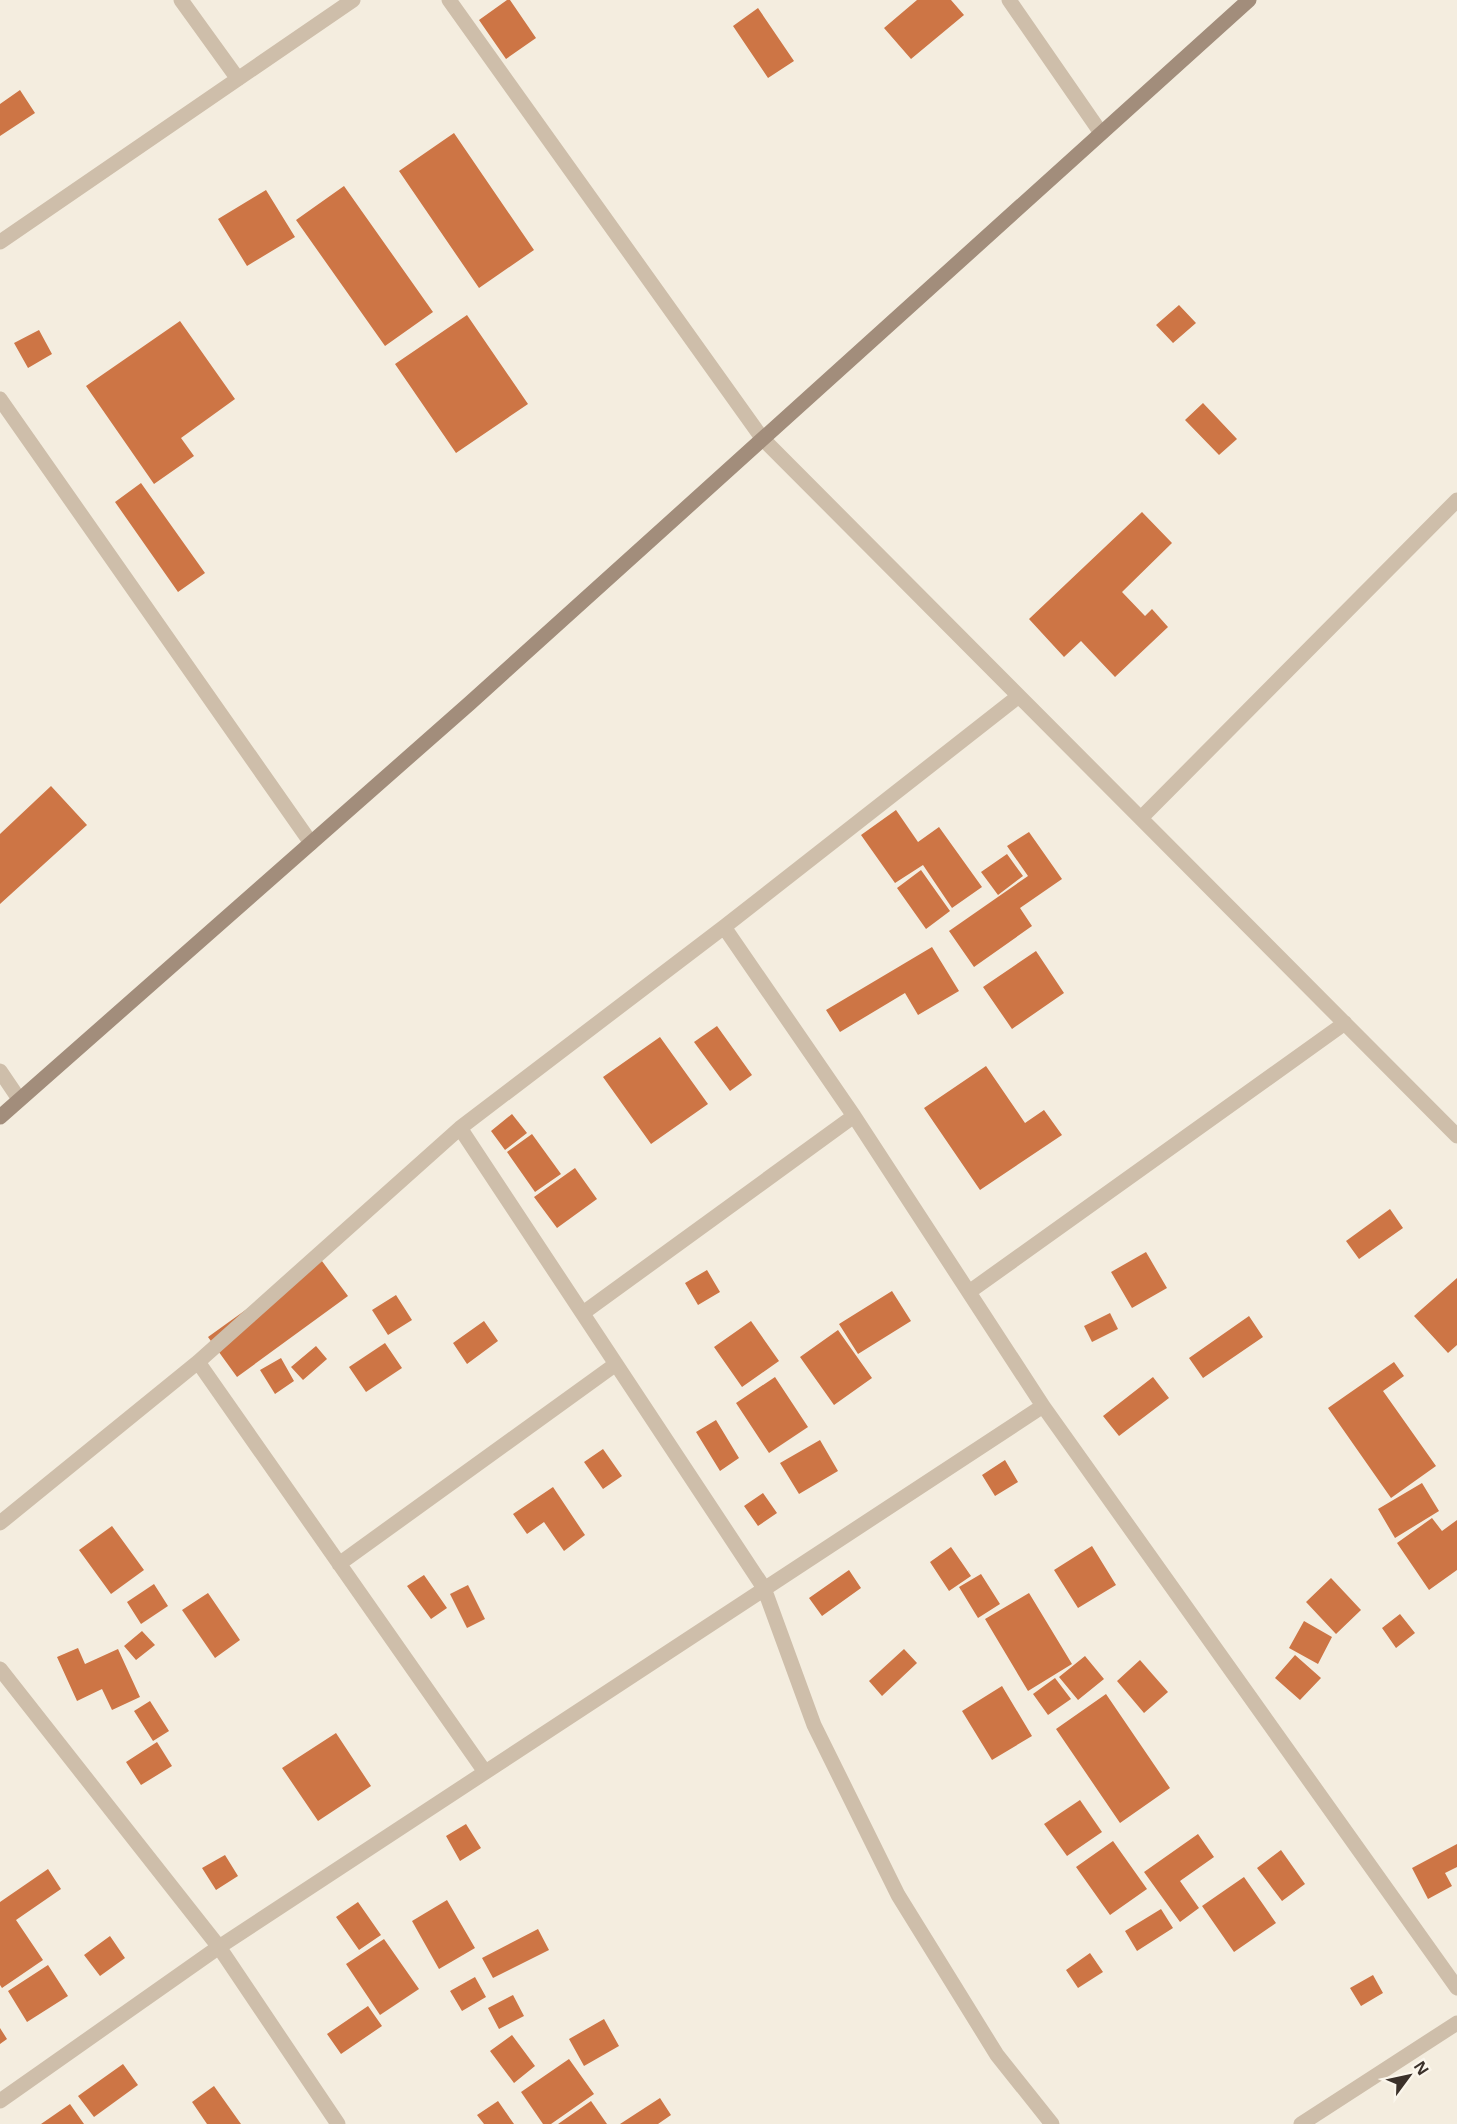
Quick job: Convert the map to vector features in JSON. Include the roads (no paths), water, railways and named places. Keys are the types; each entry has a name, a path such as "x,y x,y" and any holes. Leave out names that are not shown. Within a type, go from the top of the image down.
{"main road":[{"path":"0,1117 470,703 1249,0"}],"street":[{"path":"181,0 238,79"},
{"path":"0,242 352,0"},
{"path":"449,0 762,438 1457,1136"},
{"path":"1009,0 1101,133"},
{"path":"0,399 311,843"},
{"path":"1141,818 1457,500"},
{"path":"0,1523 198,1362 460,1128 724,927 1019,696"},
{"path":"724,927 854,1116 1043,1406 1457,1988"},
{"path":"969,1292 1345,1023"},
{"path":"0,1071 19,1099"},
{"path":"583,1313 854,1116"},
{"path":"460,1128 764,1588 814,1725 898,1895 997,2055 1052,2124"},
{"path":"198,1362 485,1772"},
{"path":"339,1564 616,1364"},
{"path":"0,2101 219,1947 1043,1406"},
{"path":"0,1669 219,1947 338,2124"},
{"path":"1301,2124 1457,2023"}]}
